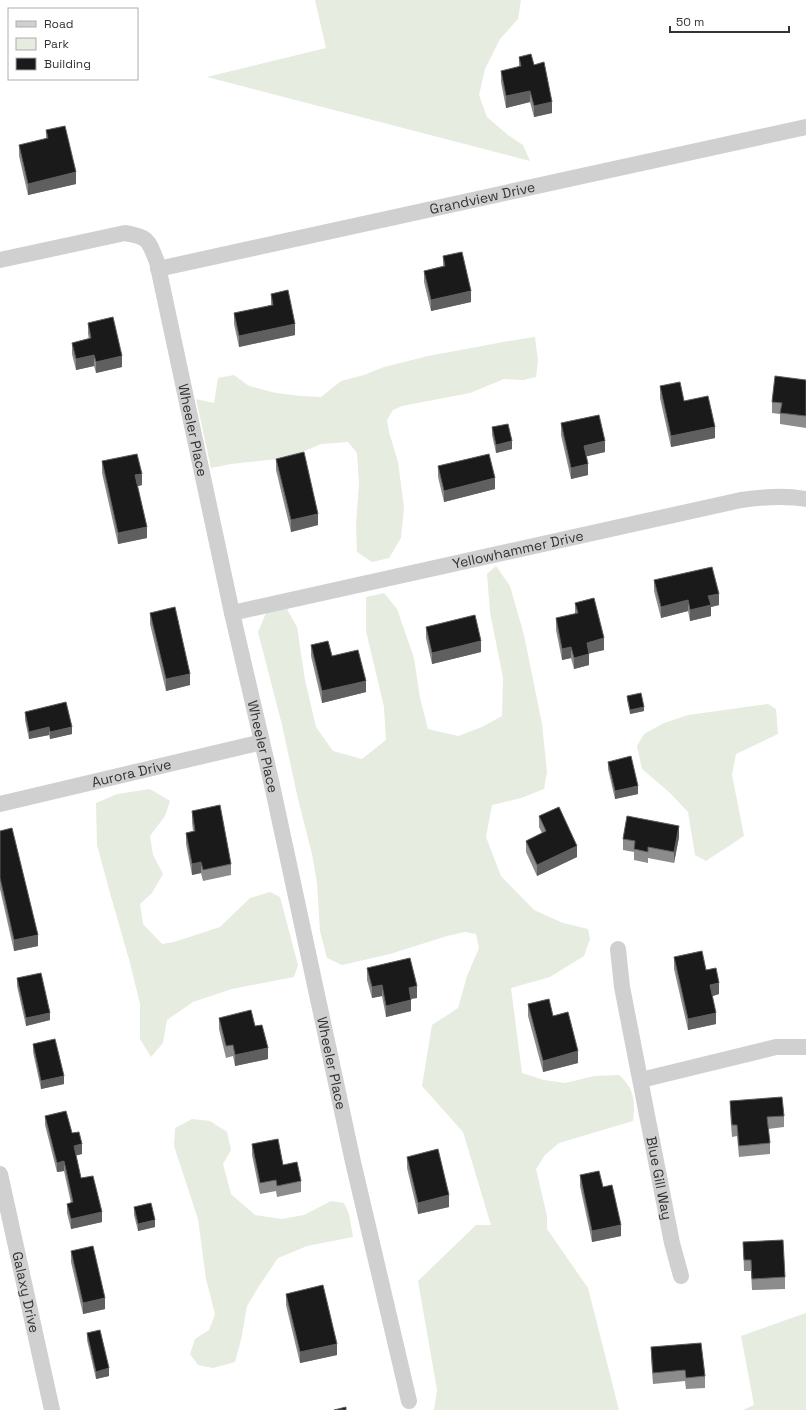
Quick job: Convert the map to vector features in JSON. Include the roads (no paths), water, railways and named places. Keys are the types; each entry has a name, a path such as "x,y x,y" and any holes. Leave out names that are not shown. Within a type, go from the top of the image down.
{"street":[{"name":"Grandview Drive","path":"158,269 806,127"},
{"name":"Wheeler Place","path":"0,260 125,233 141,236 150,244 157,262 232,613 262,742 353,1162 409,1401"},
{"name":"Yellowhammer Drive","path":"232,613 741,500 781,497 806,499"},
{"name":"Aurora Drive","path":"0,804 262,742"},
{"name":"Blue Gill Way","path":"618,949 622,987 672,1243 681,1276"},
{"path":"641,1080 776,1047 806,1047"},
{"name":"Galaxy Drive","path":"0,1174 52,1410"}]}
